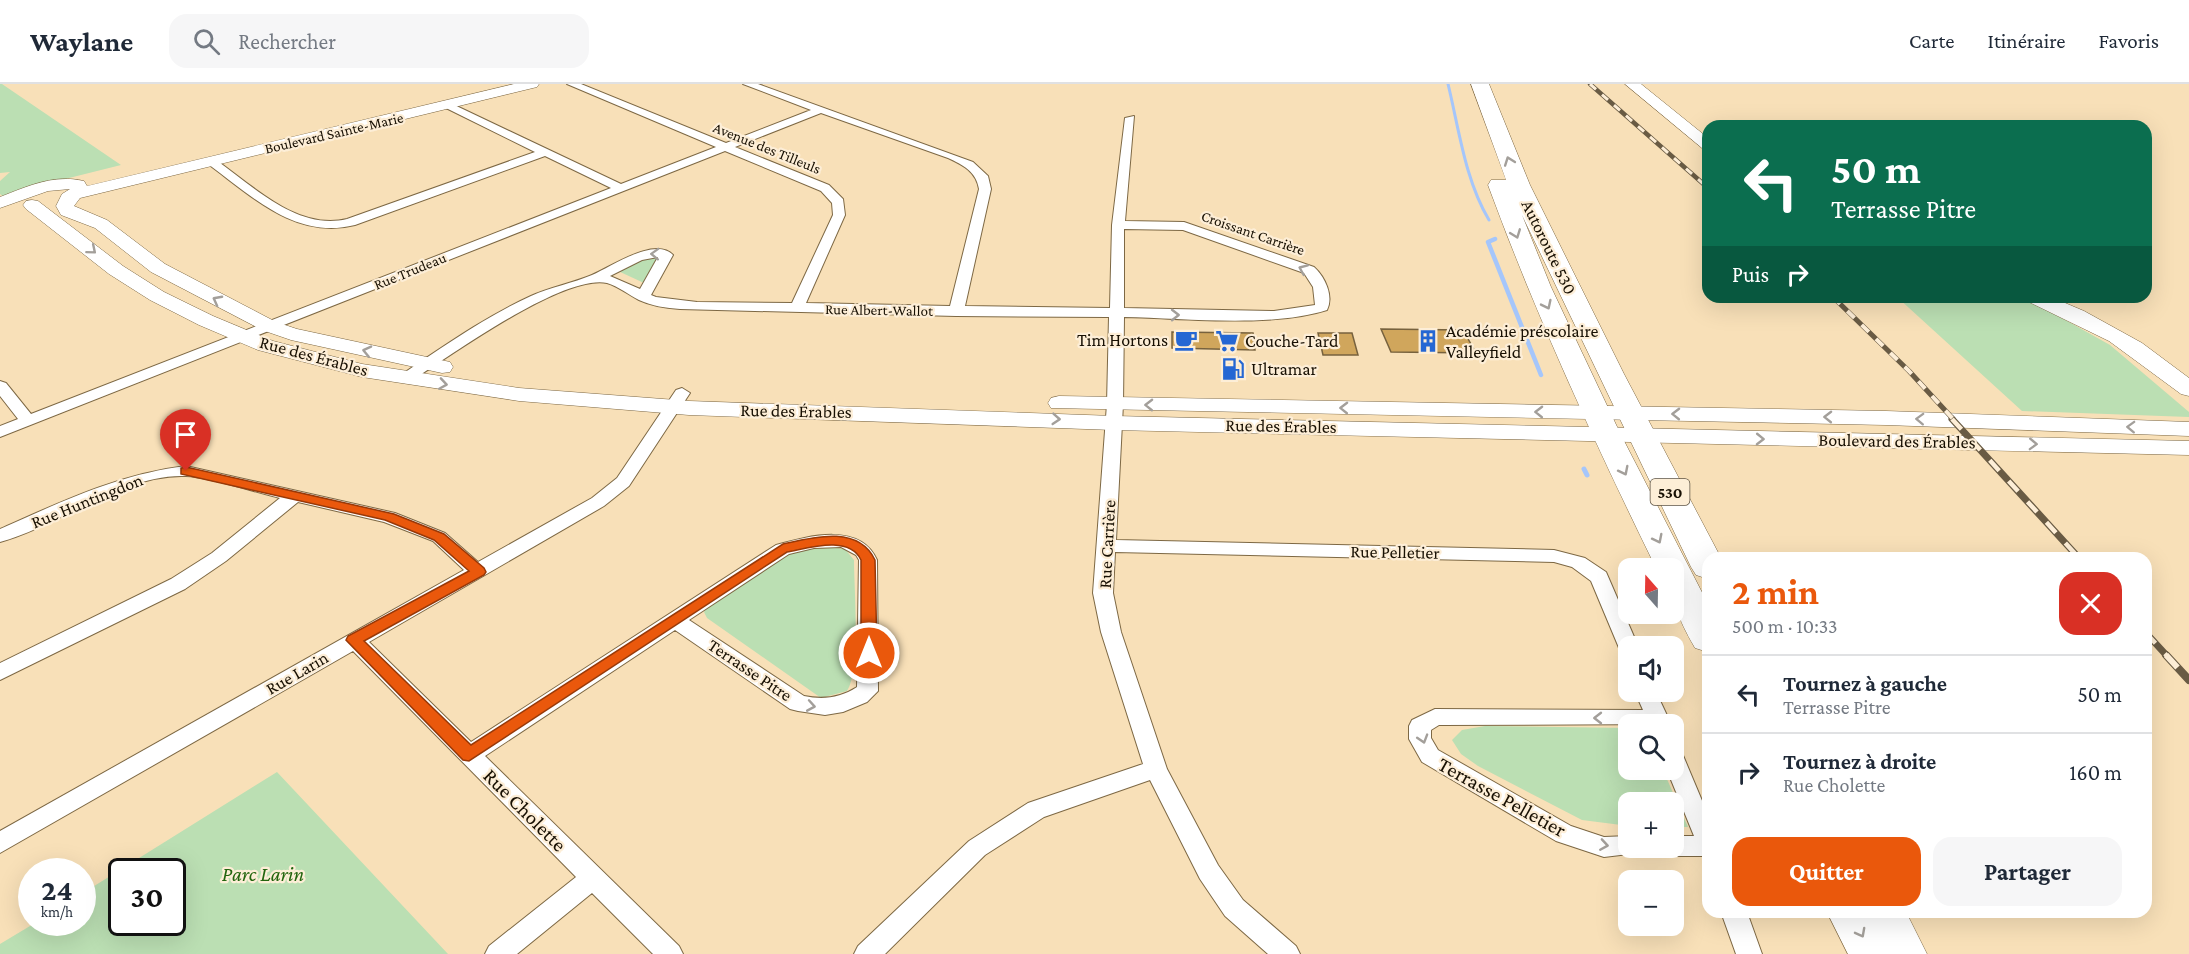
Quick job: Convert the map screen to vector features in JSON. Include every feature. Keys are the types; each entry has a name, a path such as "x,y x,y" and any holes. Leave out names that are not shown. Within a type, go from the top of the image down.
{"highway":[{"name":"Autoroute 530","path":"1475,84 1484,135 1506,207 1538,287 1669,558"},
{"name":"Autoroute 530","path":"1480,84 1519,186 1702,555"},
{"name":"Autoroute 530","path":"1684,590 1702,627"},
{"path":"1853,918 1872,954"},
{"path":"1885,918 1903,954"}],"street":[{"name":"Boulevard Sainte-Marie","path":"0,203 27,201 74,192 212,162 532,84"},
{"name":"Avenue des Tilleuls","path":"572,84 825,188 839,202 839,214 796,309"},
{"path":"748,84 973,165 982,176 985,189 956,312"},
{"path":"1632,84 1702,140"},
{"path":"448,105 620,188"},
{"name":"Rue Trudeau","path":"0,432 820,110"},
{"name":"Rue Carrière","path":"1130,118 1118,225 1115,414 1103,593 1111,632 1155,769 1209,872 1234,908 1287,954"},
{"path":"212,162 282,212 317,225 334,226 351,222 545,152"},
{"name":"Rue des Érables","path":"74,192 65,206 67,211 101,224 158,268 269,326 291,334 427,364 678,401"},
{"name":"Boulevard Sainte-Marie","path":"0,211 27,201"},
{"name":"Rue des Érables","path":"27,201 146,290 243,337 288,352 406,378 492,392 1013,417 1115,414 1602,423"},
{"name":"Croissant Carrière","path":"1116,315 1282,315 1318,310 1323,300 1316,278 1309,270 1184,226 1118,225"},
{"path":"406,378 511,312 572,285 594,279 639,256 662,253 666,255 664,262 643,297"},
{"name":"Rue Albert-Wallot","path":"594,279 611,280 643,297 678,304 796,309 1116,315"},
{"path":"2048,303 2113,332 2140,350 2189,389"},
{"path":"0,386 28,421"},
{"name":"Rue Larin","path":"0,843 598,502 623,482 678,401"},
{"name":"Boulevard des Érables","path":"1602,423 1898,418 2189,429"},
{"name":"Boulevard des Érables","path":"1635,423 1701,438 2189,448"},
{"name":"Rue Huntingdon","path":"0,536 105,490 160,473 186,471 389,517 416,526 439,537 478,572"},
{"path":"0,672 178,584 219,557 295,495"},
{"name":"Terrasse Pitre","path":"469,755 673,619 783,549 814,542 854,544 864,551 868,560 867,692 856,699 836,706 815,708 798,703 673,619"},
{"name":"Rue Pelletier","path":"1106,546 1554,556 1578,562 1599,577 1623,636"},
{"name":"Rue Cholette","path":"354,640 670,954"},
{"name":"Terrasse Pelletier","path":"1618,720 1435,717 1420,726 1420,739 1430,756 1564,834 1604,847 1618,846"},
{"path":"867,954 977,848 1036,810 1155,769"},
{"path":"1682,780 1702,829"},
{"path":"1684,845 1702,844"},
{"path":"498,954 593,878"},
{"path":"1736,918 1749,954"}],"green space":[{"path":"0,84 121,165 45,184 5,198 0,194 0,181 10,172 0,173"},
{"path":"654,257 658,262 644,283 618,271 640,258"},
{"path":"1904,303 2030,303 2044,308 2110,345 2189,412 2189,417 2022,411"},
{"path":"824,546 845,549 854,560 855,648 854,666 847,691 821,698 707,618 704,612 707,607 782,555"},
{"path":"1485,726 1618,728 1618,780 1667,780 1673,792 1618,792 1618,825 1582,820 1478,766 1461,754 1452,740 1462,730"},
{"name":"Parc Larin","path":"277,772 448,954 0,954 0,944 18,933 18,936 96,936 96,885 108,877 108,936 186,936 186,858 139,858"}],"building":[{"name":"Académie préscolaire Valleyfield","path":"1381,329 1463,330 1476,353 1391,352"},
{"name":"Couche-Tard","path":"1172,332 1253,333 1255,350 1172,348"},
{"path":"1318,333 1352,333 1358,355 1323,355"}],"waterway":[{"path":"1448,84 1468,171 1489,220"},
{"path":"1495,239 1488,242 1541,375"},
{"path":"1584,469 1587,475"}],"railway":[{"path":"1590,84 1702,183"},
{"path":"1839,303 1909,371 1954,420"},
{"path":"1952,419 2074,552"},
{"path":"2152,640 2168,657"},
{"path":"2166,655 2189,680"}],"place":[{"name":"Tim Hortons","path":"1186,340"},
{"name":"Couche-Tard","path":"1227,341"},
{"name":"Académie préscolaire Valleyfield","path":"1428,341"},
{"name":"Ultramar","path":"1233,369"}],"route":[{"path":"186,471 389,517 416,526 439,537 478,572 354,640 469,755 673,619 783,549 814,542 841,541 854,544 864,551 868,560 869,653"}]}
